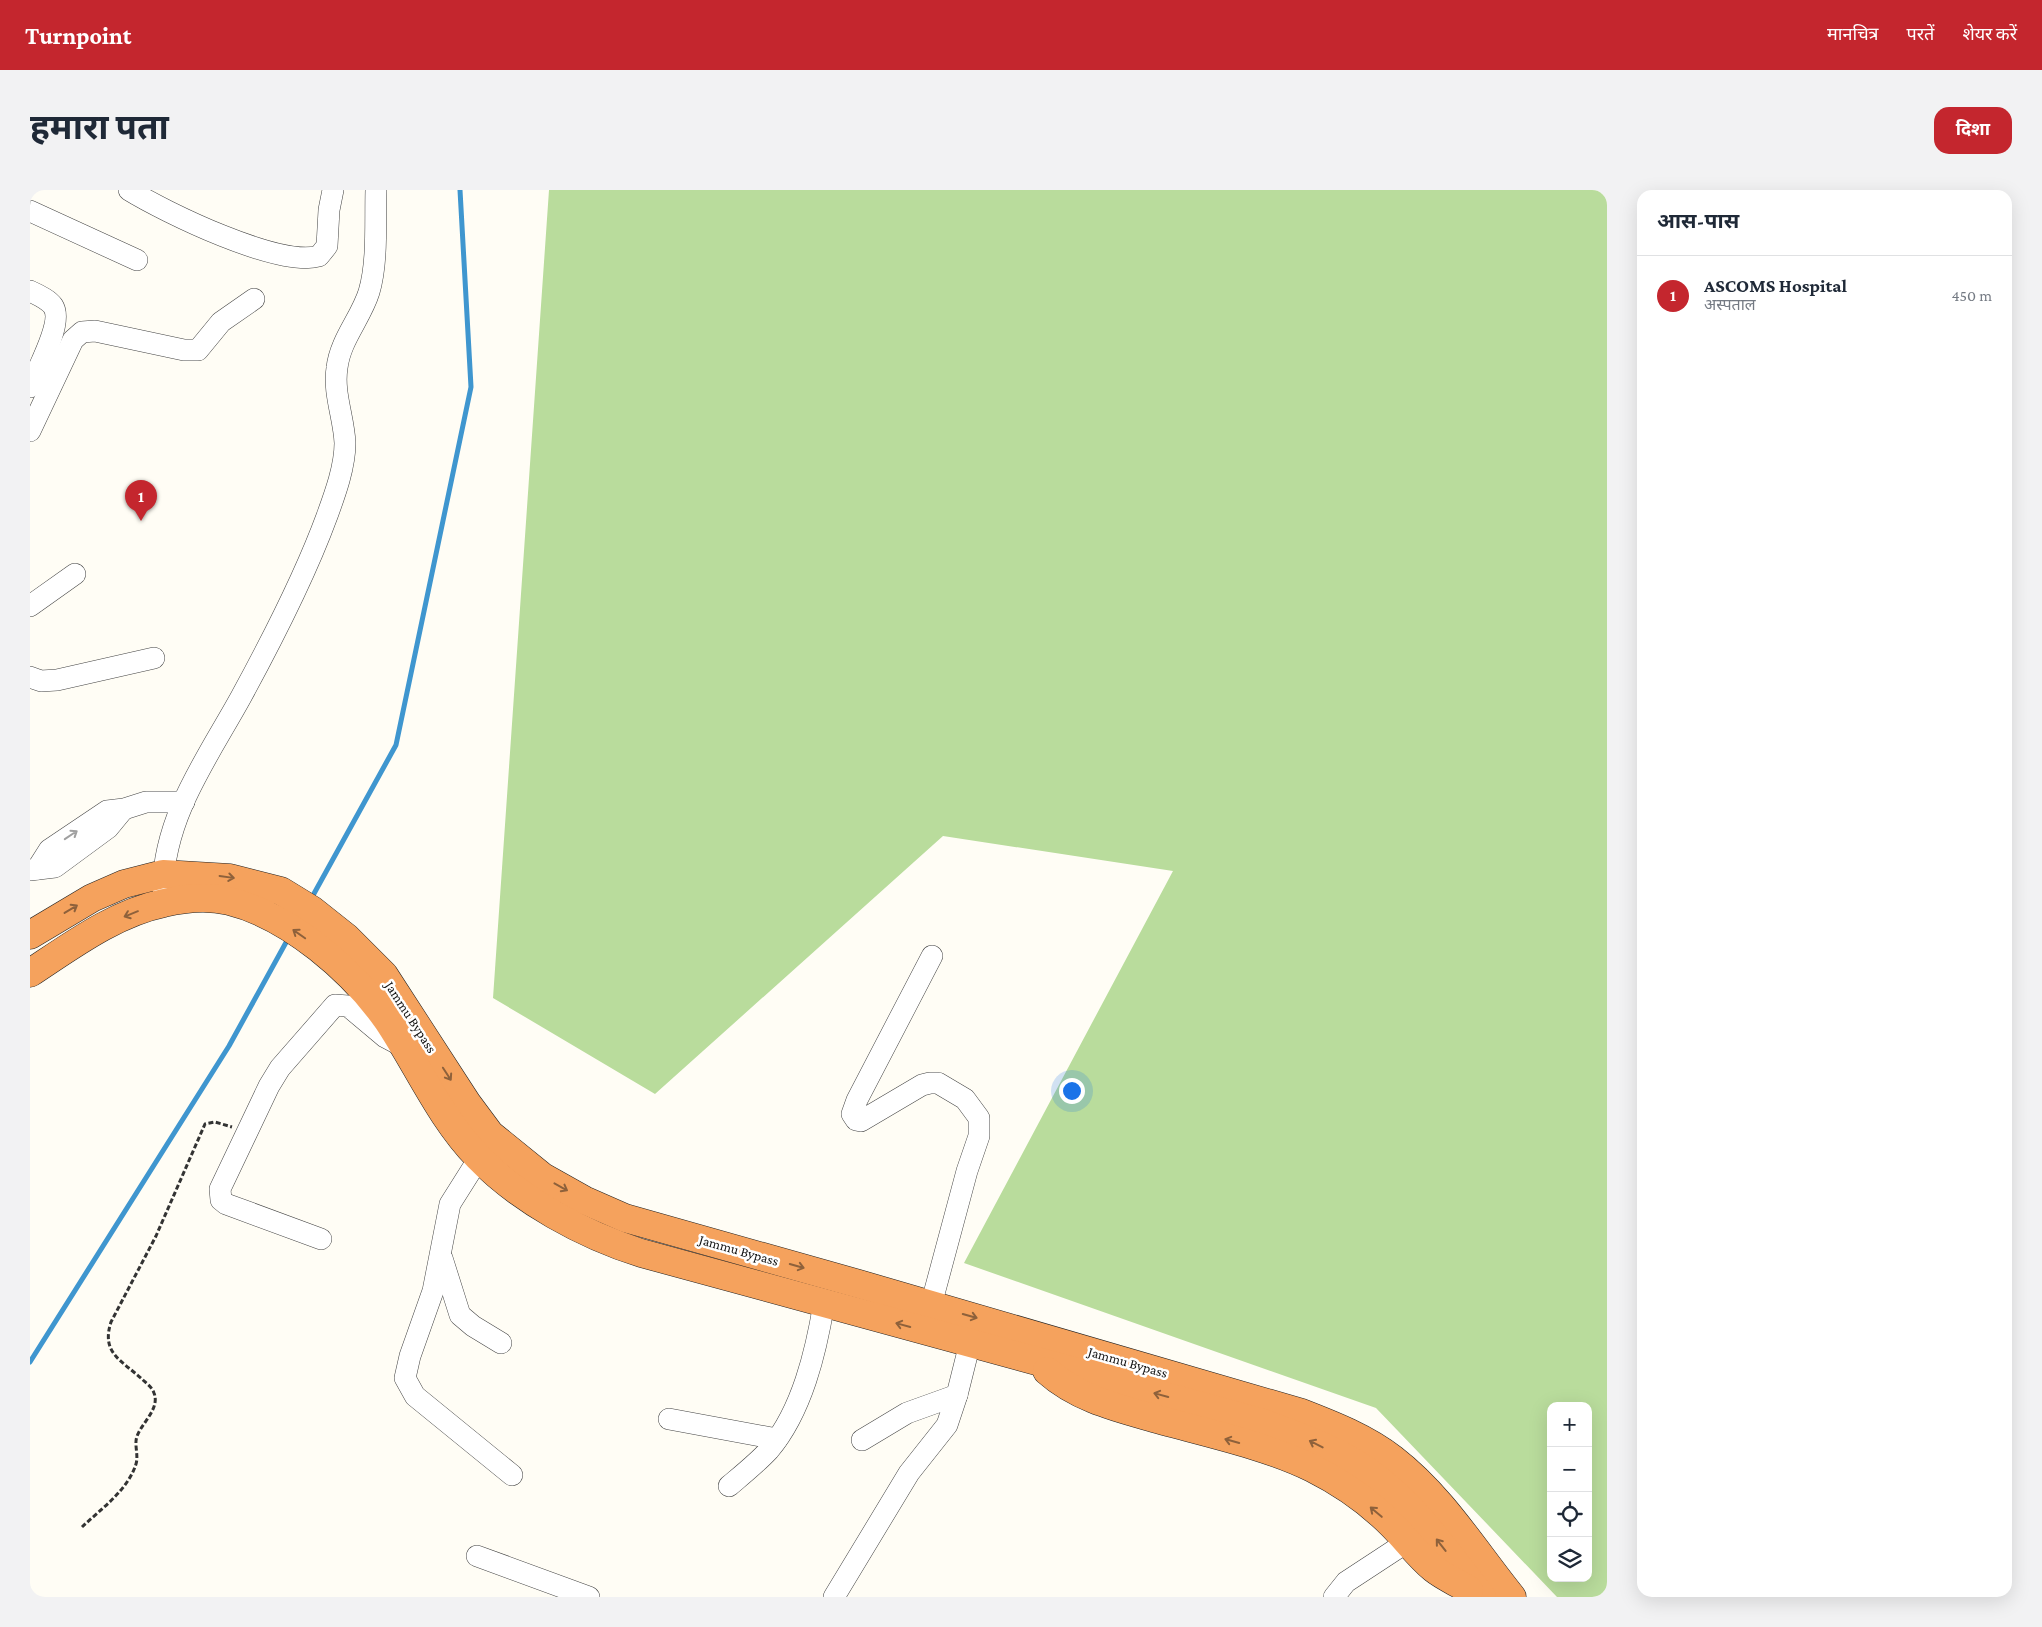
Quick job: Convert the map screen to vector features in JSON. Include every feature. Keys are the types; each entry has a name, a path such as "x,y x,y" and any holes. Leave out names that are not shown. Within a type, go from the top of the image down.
{"highway":[{"name":"Jammu Bypass","path":"30,935 92,898 124,884 163,874 230,878 281,891 312,910 346,937 384,976 467,1103 490,1134 543,1177 584,1200 625,1218 1302,1413 1348,1432 1393,1459 1420,1484 1458,1525 1512,1597"},
{"name":"Jammu Bypass","path":"30,973 103,927 130,914 162,903 192,899 213,899 234,902 262,913 289,927 332,961 367,995 387,1021 462,1139 479,1158 505,1180 569,1224 606,1242 1260,1422 1312,1441 1378,1479 1406,1504 1482,1597"},
{"path":"1034,1360 1060,1382 1106,1405 1248,1446 1311,1468 1333,1480 1368,1505 1433,1568 1482,1597"}],"street":[{"path":"129,190 213,232 271,252 303,259 319,256 327,246 329,210 333,190"},
{"path":"162,903 163,874 168,845 184,802 203,762 241,697 294,591 327,516 341,470 345,444 342,414 336,392 337,368 342,346 363,308 370,290 376,190"},
{"path":"30,211 137,260"},
{"path":"30,292 49,302 54,307 57,319 30,387"},
{"path":"30,431 74,340 79,334 95,331 184,350 198,350 221,322 254,299"},
{"path":"30,606 75,574"},
{"path":"30,677 42,681 58,680 154,658"},
{"path":"34,870 55,867 108,828 124,809 146,802 184,802"},
{"path":"931,1305 967,1171 979,1136 979,1118 969,1103 938,1083 922,1085 862,1121 856,1120 852,1114 857,1100 932,956"},
{"path":"321,1239 226,1204 221,1200 220,1189 246,1132 280,1068 335,1005 348,1006 385,1037 402,1046"},
{"path":"479,1158 450,1204 433,1291 410,1356 405,1378 415,1396 512,1475"},
{"path":"440,1253 460,1315 473,1326 501,1343"},
{"path":"729,1486 757,1462 777,1439 802,1390 813,1360 824,1303"},
{"path":"834,1597 909,1473 947,1424 957,1395 970,1343"},
{"path":"862,1440 907,1413 957,1395"},
{"path":"669,1419 777,1439"},
{"path":"1334,1597 1346,1582 1407,1542"},
{"path":"477,1556 589,1597"}],"path":[{"path":"82,1527 116,1496 134,1471 137,1461 136,1437 156,1400 152,1389 110,1351 107,1337 111,1322 156,1236 205,1124 218,1122 246,1132"}],"green space":[{"path":"549,190 1607,190 1607,1597 1557,1597 1376,1408 964,1263 1173,871 943,836 655,1094 493,998"}],"waterway":[{"path":"311,899 396,745 471,387 460,190"},
{"path":"30,1362 229,1046 289,937"}],"place":[{"name":"ASCOMS Hospital","path":"141,521"}]}
